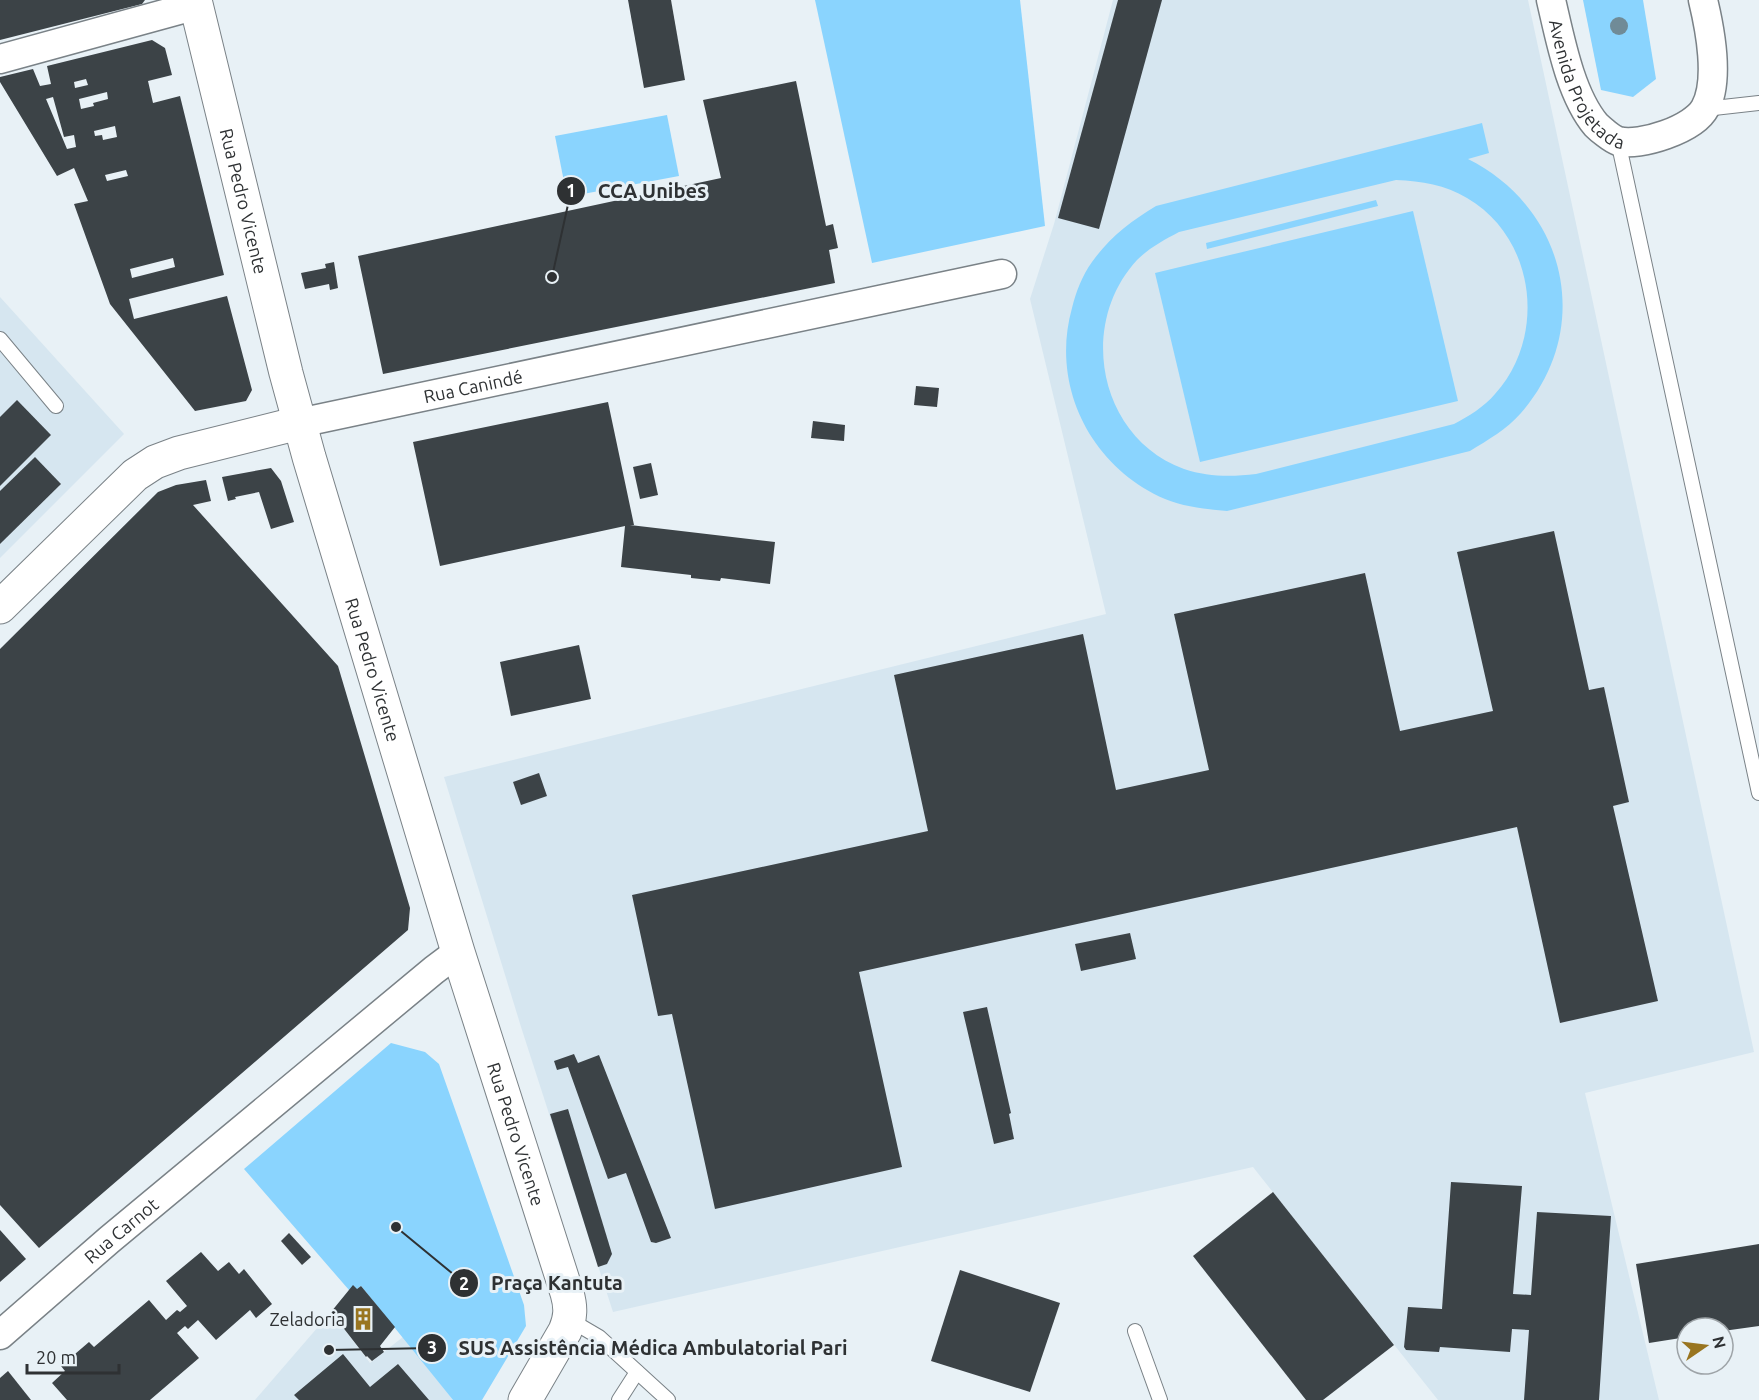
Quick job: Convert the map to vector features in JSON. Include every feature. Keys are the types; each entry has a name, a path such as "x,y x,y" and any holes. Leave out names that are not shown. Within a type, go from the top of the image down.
{"street":[{"name":"Avenida Projetada","path":"1551,0 1565,56 1580,100 1597,125 1618,141 1643,141 1672,133 1689,124 1705,109"},
{"path":"1702,0 1711,33 1713,79 1705,109"},
{"path":"0,59 196,3"},
{"name":"Rua Pedro Vicente","path":"196,3 299,423 458,952 567,1293 571,1309 568,1325"},
{"name":"Rua Canindé","path":"0,607 135,475 155,462 179,453 299,423 1002,274"},
{"name":"Rua Carnot","path":"0,1335 244,1127 458,952"},
{"path":"525,1400 568,1325"}],"lane":[{"path":"1705,109 1759,103"},
{"path":"1618,141 1759,793"},
{"path":"0,339 56,406"},
{"path":"568,1325 599,1337 668,1400"},
{"path":"1135,1331 1160,1400"},
{"path":"619,1400 637,1372"}],"shaded area":[{"path":"815,0 1020,0 1045,226 872,263"},
{"path":"1113,0 1528,0 1754,1052 1585,1093 1659,1400 1438,1400 1253,1167 613,1312 522,1030 444,777 1106,614 1030,299 1054,224"},
{"path":"1583,0 1643,0 1656,79 1633,97 1601,90"},
{"path":"667,115 679,176 567,197 555,136"},
{"path":"1482,123 1489,153 1468,159 1501,180 1528,207 1547,238 1559,272 1563,308 1558,344 1544,380 1516,419 1470,451 1227,511 1187,506 1165,499 1139,485 1116,467 1097,445 1082,421 1072,394 1067,366 1067,337 1072,308 1085,273 1113,238 1156,206","holes":["1396,180 1442,187 1467,198 1490,216 1508,237 1520,263 1526,290 1527,317 1522,345 1512,371 1486,403 1454,424 1247,475 1211,475 1184,469 1155,454 1132,432 1116,406 1106,377 1103,347 1107,316 1118,286 1137,260 1179,232"]},
{"path":"1376,200 1378,206 1207,249 1206,243"},
{"path":"1413,211 1458,401 1200,462 1155,273"},
{"path":"0,297 124,434 0,558"},
{"path":"391,1043 425,1052 439,1064 524,1305 526,1326 482,1400 453,1400 361,1286 349,1290 244,1169"},
{"path":"331,1312 370,1363 403,1337 453,1400 255,1400"}],"building":[{"path":"0,0 145,0 142,4 0,40"},
{"path":"628,0 671,0 685,80 644,88"},
{"path":"1118,0 1162,0 1099,229 1058,218"},
{"path":"152,40 165,48 172,75 148,81 153,103 180,96 224,275 129,299 134,319 227,296 252,390 246,401 195,411 110,304 74,204 88,201 74,168 57,176 0,82 0,77 33,69 40,86 51,84 47,66","holes":["86,79 88,85 75,88 74,82","107,92 108,99 81,109 79,99","53,97 64,137 74,135 76,147 67,149 46,99","115,126 117,137 103,140 102,135 95,136 94,131","126,170 128,176 107,181 105,175","173,258 175,267 132,278 130,269"]},
{"path":"796,81 826,226 833,224 838,248 829,250 835,283 383,374 358,256 721,178 703,100"},
{"path":"334,262 338,288 330,290 329,284 305,289 301,273 326,268 325,264"},
{"path":"916,386 939,388 937,407 914,405"},
{"path":"17,400 51,435 0,486 0,417"},
{"path":"608,402 634,525 630,525 775,542 770,584 721,578 720,581 691,578 691,575 621,567 625,526 440,566 413,442"},
{"path":"813,421 845,425 844,441 811,438"},
{"path":"35,457 61,484 0,544 0,491"},
{"path":"651,463 658,495 640,499 633,467"},
{"path":"271,468 281,481 294,522 271,529 259,492 235,497 236,499 228,501 222,477"},
{"path":"206,480 211,501 193,505 338,666 410,908 408,930 39,1248 0,1205 0,649 158,492 176,485"},
{"path":"1554,531 1589,690 1604,687 1629,802 1613,806 1658,1001 1560,1023 1517,827 859,972 902,1167 715,1209 672,1014 658,1016 632,895 928,831 894,675 1083,634 1116,790 1209,770 1174,614 1365,573 1400,731 1493,711 1457,552"},
{"path":"579,645 591,699 511,716 500,662"},
{"path":"539,773 547,796 521,805 513,782"},
{"path":"1130,933 1136,959 1081,971 1075,944"},
{"path":"987,1007 1011,1113 1009,1114 1014,1139 994,1144 963,1012"},
{"path":"574,1054 578,1063 599,1055 671,1238 656,1243 651,1242 626,1173 608,1179 568,1067 557,1070 554,1061"},
{"path":"568,1109 612,1254 607,1264 598,1267 550,1114"},
{"path":"1451,1182 1522,1186 1513,1294 1531,1295 1537,1212 1611,1216 1599,1400 1524,1400 1529,1330 1512,1329 1510,1352 1440,1347 1439,1352 1406,1350 1404,1347 1408,1307 1442,1309"},
{"path":"1273,1192 1394,1345 1323,1400 1306,1400 1193,1256"},
{"path":"0,1230 26,1259 0,1282"},
{"path":"289,1233 311,1257 302,1265 281,1241"},
{"path":"1759,1244 1759,1326 1735,1329 1735,1316 1675,1316 1675,1339 1649,1343 1636,1264"},
{"path":"201,1252 218,1271 229,1262 239,1274 244,1269 272,1304 256,1318 250,1310 216,1340 198,1320 188,1329 185,1326 177,1333 199,1358 150,1400 67,1400 52,1383 65,1371 61,1366 89,1342 94,1347 149,1300 166,1320 177,1310 180,1312 187,1306 166,1281"},
{"path":"960,1270 1060,1303 1030,1392 931,1361"},
{"name":"Zeladoria","path":"353,1285 357,1289 361,1286 395,1327 380,1346 384,1352 372,1361 366,1357 331,1312"},
{"path":"343,1354 370,1387 398,1364 429,1400 299,1400 294,1395"},
{"path":"8,1371 31,1400 0,1400 0,1378"}],"place":[{"name":"CCA Unibes","path":"552,277"},
{"name":"Praça Kantuta","path":"396,1227"},
{"name":"Zeladoria","path":"363,1319"},
{"name":"SUS Assistência Médica Ambulatorial Pari","path":"329,1350"}]}
